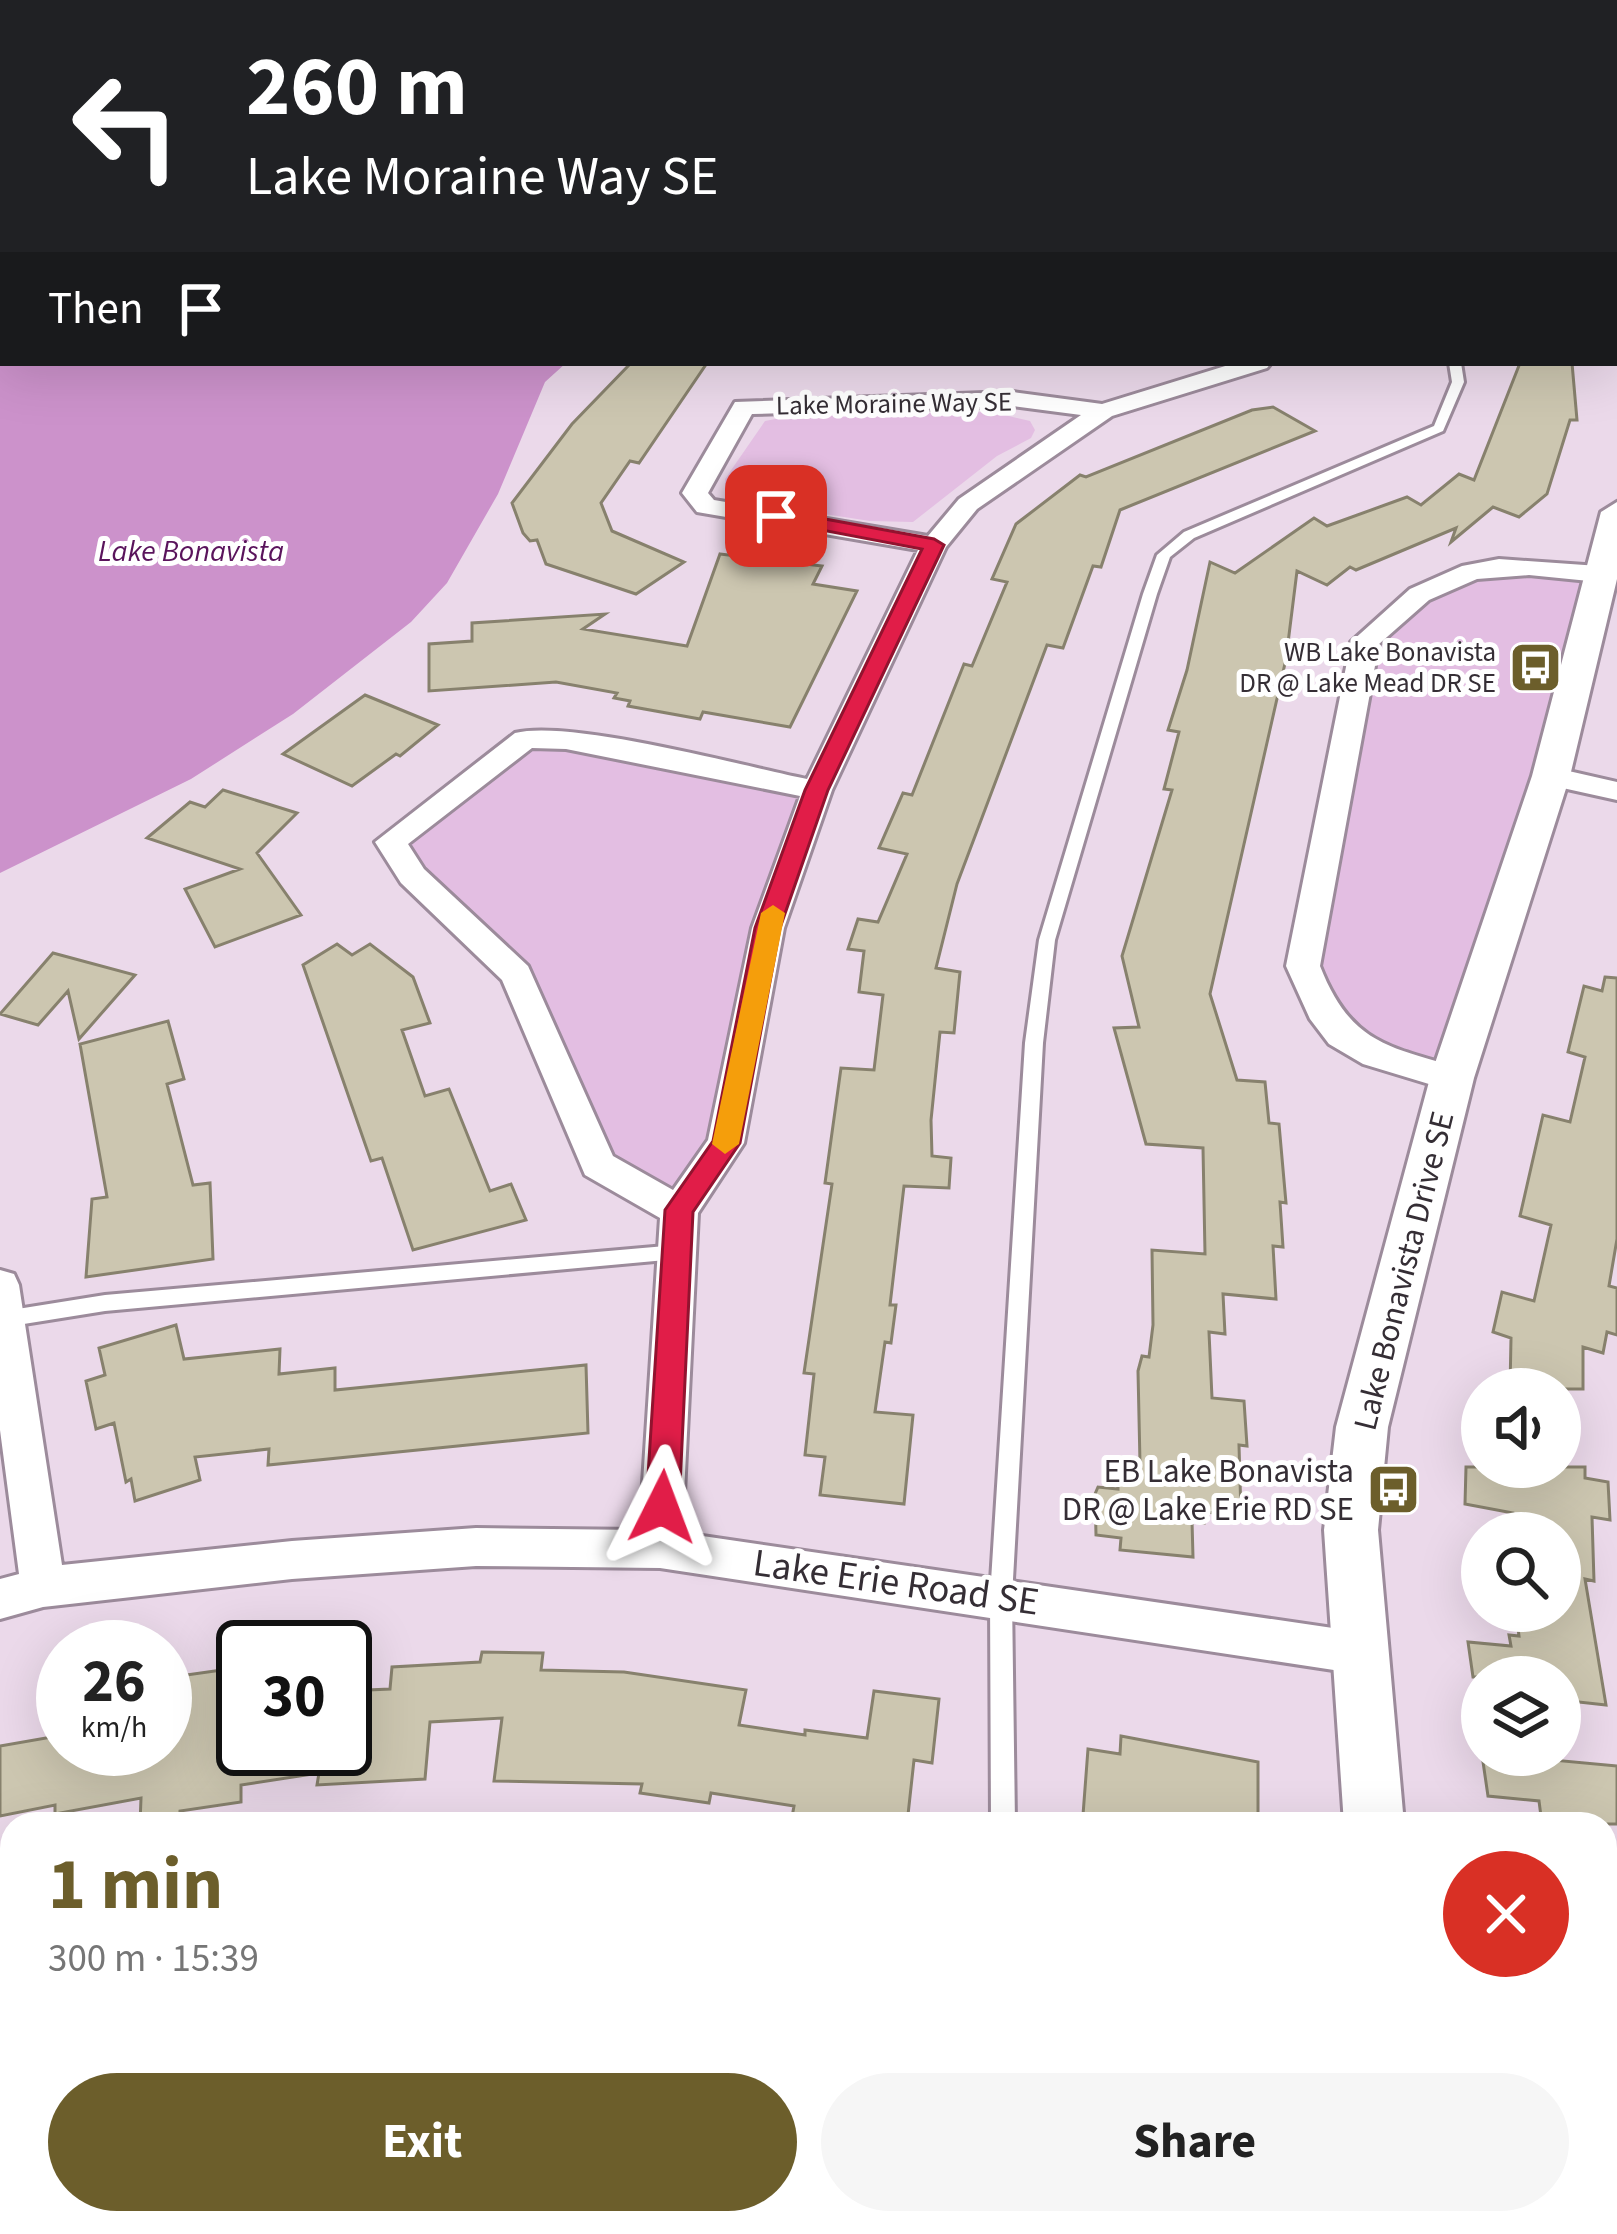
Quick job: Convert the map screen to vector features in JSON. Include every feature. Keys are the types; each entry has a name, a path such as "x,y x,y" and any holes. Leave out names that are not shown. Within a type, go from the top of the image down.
{"street":[{"name":"Lake Moraine Way SE","path":"679,1210 726,1143 768,928 817,790 934,545 968,505 1103,410 1248,366"},
{"name":"Lake Moraine Way SE","path":"934,545 810,520 706,507 694,493 745,407 1013,399 1103,410"},
{"name":"Lake Bonavista Drive SE","path":"1373,1812 1351,1530 1362,1427 1452,1078 1551,776 1617,512"},
{"name":"Lake Bonavista Drive SE","path":"1452,1078 1349,1046 1317,1007 1303,966 1365,642 1392,614 1472,568 1520,563 1600,574"},
{"path":"660,1549 679,1210 598,1165 516,974 412,876 391,842 525,739 566,740 817,790"},
{"path":"1551,776 1617,791"},
{"path":"2,1302 43,1587"},
{"name":"Lake Erie Road SE","path":"0,1598 43,1587 476,1546 660,1549 1360,1652"}],"lane":[{"path":"1003,1812 1001,1597 1034,1043 1047,940 1164,555 1189,535 1439,428 1459,382 1456,366"},
{"path":"2,1302 105,1303 677,1252"}],"shaded area":[{"path":"992,412 1030,421 1035,430 1031,438 997,456 913,522 870,521 740,501 725,492 725,479 765,421 791,416"},
{"path":"1472,568 1599,574 1452,1078 1349,1046 1303,966 1365,642"},
{"path":"525,739 817,790 726,1143 679,1211 598,1165 516,974 391,842"}],"water":[{"name":"Lake Bonavista","path":"0,366 563,366 545,382 498,494 447,583 411,622 293,714 191,779 0,873"}],"building":[{"path":"628,366 705,366 639,463 630,461 601,503 612,531 684,562 636,594 546,564 537,540 530,541 523,533 512,503 572,424"},
{"path":"1519,366 1572,366 1577,420 1570,420 1547,494 1519,517 1493,507 1451,542 1456,528 1356,570 1350,567 1327,585 1297,571 1286,659 1210,994 1237,1080 1265,1082 1269,1123 1279,1124 1286,1203 1280,1202 1283,1247 1273,1246 1276,1299 1223,1294 1225,1334 1209,1332 1212,1398 1244,1401 1247,1446 1239,1445 1241,1515 1204,1512 1204,1523 1192,1521 1193,1557 1120,1550 1121,1538 1096,1535 1095,1494 1098,1487 1118,1489 1118,1461 1140,1463 1138,1371 1142,1356 1149,1357 1153,1325 1152,1250 1205,1254 1203,1148 1146,1144 1114,1028 1139,1027 1122,956 1172,790 1164,789 1179,732 1168,730 1187,670 1210,562 1235,573 1314,518 1327,526 1407,497 1421,505 1459,474 1474,480"},
{"path":"1273,407 1315,431 1120,510 1101,567 1093,566 1063,648 1047,645 957,884 936,968 960,972 954,1033 940,1032 931,1120 932,1156 951,1158 949,1188 904,1186 890,1305 896,1305 891,1343 885,1342 875,1412 913,1415 904,1504 820,1495 825,1457 805,1455 814,1374 804,1373 832,1184 825,1183 841,1068 874,1070 883,995 859,992 864,951 848,949 858,919 878,922 907,854 879,848 903,793 912,795 964,664 972,666 1007,582 992,579 1016,524 1080,475 1086,477 1252,410"},
{"path":"720,554 822,566 813,584 857,591 790,727 703,712 700,719 628,706 630,701 614,698 617,693 556,682 429,691 429,644 472,641 472,623 605,614 583,629 687,646"},
{"path":"365,695 438,725 352,786 283,754"},
{"path":"223,790 297,813 257,853 301,915 215,947 185,889 240,869 147,838 190,802 205,807"},
{"path":"337,944 352,955 370,944 413,977 430,1023 402,1030 425,1096 449,1089 490,1191 511,1184 526,1220 413,1250 382,1158 371,1161 303,965"},
{"path":"53,953 135,975 79,1039 68,991 38,1025 0,1014"},
{"path":"1605,977 1617,978 1617,1239 1609,1286 1617,1288 1617,1335 1607,1332 1603,1353 1583,1347 1581,1389 1581,1368 1510,1368 1511,1338 1493,1332 1502,1292 1534,1301 1551,1225 1520,1216 1543,1115 1570,1122 1585,1057 1568,1052 1584,986 1602,991"},
{"path":"168,1021 184,1079 167,1084 193,1185 210,1183 213,1259 86,1277 92,1199 107,1197 80,1044"},
{"path":"176,1325 184,1359 280,1349 279,1374 335,1368 335,1390 586,1365 588,1433 268,1465 269,1449 195,1457 200,1480 135,1501 131,1479 126,1482 114,1423 96,1429 86,1381 105,1375 99,1348"},
{"path":"1581,1467 1585,1467 1585,1478 1608,1482 1610,1520 1592,1517 1594,1581 1585,1579 1606,1705 1581,1702 1581,1656 1470,1656 1468,1642 1511,1646 1509,1635 1519,1636 1519,1632 1581,1632 1581,1512 1508,1512 1465,1504 1465,1488 1581,1488"},
{"path":"482,1652 543,1653 541,1670 624,1672 746,1690 739,1725 867,1738 874,1691 939,1699 932,1763 914,1760 908,1812 793,1812 794,1806 711,1793 709,1803 640,1793 642,1784 494,1781 502,1718 430,1722 425,1779 317,1785 318,1776 372,1776 372,1690 390,1689 392,1667 480,1662"},
{"path":"216,1671 216,1776 300,1776 241,1785 241,1802 180,1812 140,1812 141,1798 66,1812 55,1812 55,1805 0,1812 0,1746 36,1740 36,1776 192,1776 192,1674"},
{"path":"1121,1736 1258,1762 1258,1812 1083,1812 1088,1749 1120,1754"},
{"path":"1581,1763 1617,1766 1617,1812 1540,1812 1539,1801 1488,1796 1485,1776 1581,1776"}],"slow traffic":[{"path":"725,1144 773,913"}],"place":[{"name":"WB Lake Bonavista DR @ Lake Mead DR SE","path":"1535,668"},
{"name":"EB Lake Bonavista DR @ Lake Erie RD SE","path":"1393,1490"}],"route":[{"path":"662,1507 679,1210 726,1143 768,928 817,790 934,545 776,516"}]}
